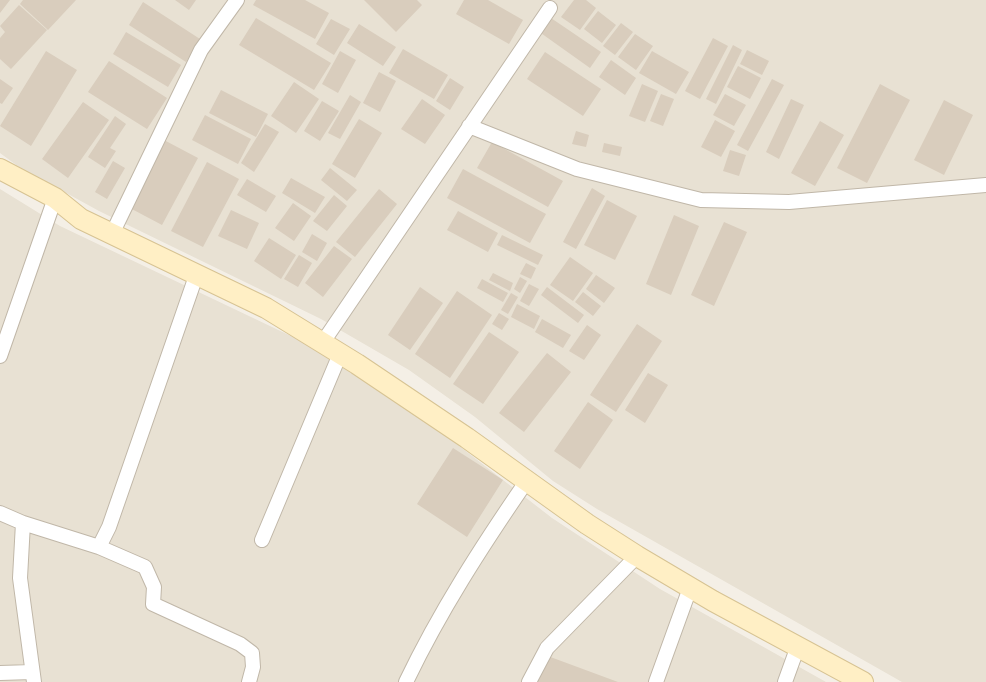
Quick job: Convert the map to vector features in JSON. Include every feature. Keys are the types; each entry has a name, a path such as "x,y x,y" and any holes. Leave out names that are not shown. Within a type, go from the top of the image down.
{"main road":[{"path":"0,169 56,198 81,219 266,308 323,342 467,438 526,482 637,556 690,588 863,682"}],"street":[{"path":"112,234 201,50 237,0"},
{"path":"323,342 550,8"},
{"path":"470,126 576,169 701,200 789,202 986,185"},
{"path":"0,357 56,198"},
{"path":"99,547 109,526 196,276"},
{"path":"262,540 340,354"},
{"path":"406,682 425,642 473,559 526,482"},
{"path":"0,513 23,524 99,547 146,567 154,587 153,604 240,644 252,653 253,667 249,682"},
{"path":"0,673 33,677 20,578 23,524"},
{"path":"529,682 547,648 637,556"},
{"path":"656,682 690,588"},
{"path":"785,682 798,646"}],"shaded area":[{"path":"0,0 986,0 986,682 902,682 597,509 553,481 475,417 409,370 321,319 99,211 19,167 0,153"},
{"path":"0,189 60,226 293,337 359,374 418,414 552,518 660,589 826,682 0,682"}],"building":[{"path":"0,0 10,0 0,13"},
{"path":"23,0 76,0 48,30 20,4"},
{"path":"175,0 196,0 189,10"},
{"path":"256,0 305,0 329,13 315,39 253,5"},
{"path":"364,0 417,0 422,5 396,32"},
{"path":"464,0 488,0 523,20 509,44 456,14"},
{"path":"574,0 586,0 596,8 580,30 561,17"},
{"path":"143,2 200,39 186,62 129,25"},
{"path":"19,5 47,30 11,69 0,59 0,38 5,32 0,26"},
{"path":"598,11 616,25 602,43 584,29"},
{"path":"548,16 601,52 590,68 538,31"},
{"path":"256,18 331,63 314,90 239,45"},
{"path":"331,19 350,29 334,55 316,44"},
{"path":"621,23 633,32 615,55 603,46"},
{"path":"359,24 396,47 383,66 347,43"},
{"path":"126,32 181,65 168,87 113,54"},
{"path":"635,34 653,46 636,70 618,57"},
{"path":"713,38 728,46 700,99 685,91"},
{"path":"733,45 742,50 716,104 706,99"},
{"path":"403,49 448,75 434,99 389,73"},
{"path":"747,50 769,61 762,75 740,64"},
{"path":"46,51 77,70 31,146 0,126"},
{"path":"340,51 356,60 338,93 322,84"},
{"path":"652,51 689,72 676,94 639,73"},
{"path":"545,52 601,89 583,116 527,79"},
{"path":"611,60 636,78 625,95 599,77"},
{"path":"109,61 167,98 147,129 88,92"},
{"path":"738,66 761,78 750,99 727,87"},
{"path":"379,72 396,81 380,112 363,103"},
{"path":"450,78 464,87 450,110 436,101"},
{"path":"0,79 13,88 2,104 0,103"},
{"path":"772,79 784,85 748,151 737,145"},
{"path":"294,82 319,99 296,133 271,116"},
{"path":"642,84 658,91 645,122 629,116"},
{"path":"880,84 910,100 867,183 837,168"},
{"path":"221,90 268,114 256,137 209,113"},
{"path":"661,94 674,99 663,126 650,121"},
{"path":"725,94 746,105 734,126 713,115"},
{"path":"350,95 361,102 340,139 328,133"},
{"path":"422,99 445,115 425,144 401,129"},
{"path":"791,99 804,105 779,159 766,152"},
{"path":"944,100 973,115 944,175 914,160"},
{"path":"322,101 339,111 320,141 304,131"},
{"path":"83,102 109,120 68,178 42,159"},
{"path":"205,115 251,139 238,164 192,140"},
{"path":"115,116 126,124 110,148 116,151 105,168 88,157"},
{"path":"359,119 382,133 355,178 332,164"},
{"path":"715,120 735,131 721,157 701,147"},
{"path":"820,121 844,135 815,186 791,173"},
{"path":"265,124 279,132 254,172 241,163"},
{"path":"576,131 589,135 586,147 572,144"},
{"path":"164,140 198,158 162,225 128,207"},
{"path":"492,142 563,181 548,207 477,168"},
{"path":"604,143 622,147 620,156 602,152"},
{"path":"730,150 746,155 739,176 723,171"},
{"path":"113,161 125,168 107,199 95,192"},
{"path":"207,162 239,179 203,247 171,231"},
{"path":"330,168 357,190 347,201 321,180"},
{"path":"463,169 546,214 530,243 447,198"},
{"path":"291,178 325,197 315,213 282,193"},
{"path":"247,179 276,196 266,212 237,195"},
{"path":"592,188 605,196 576,249 563,242"},
{"path":"379,189 397,204 355,257 336,242"},
{"path":"334,195 347,206 327,231 313,221"},
{"path":"607,200 637,216 615,260 584,245"},
{"path":"293,203 311,216 294,241 275,228"},
{"path":"231,210 259,223 247,249 218,236"},
{"path":"458,211 498,233 488,252 447,230"},
{"path":"674,215 699,226 671,295 646,284"},
{"path":"724,222 747,232 714,306 691,295"},
{"path":"312,234 327,243 317,261 302,252"},
{"path":"502,235 543,255 538,265 497,245"},
{"path":"269,238 296,255 281,279 254,261"},
{"path":"334,246 352,259 323,297 305,283"},
{"path":"299,255 312,263 298,287 284,279"},
{"path":"570,257 593,273 573,301 550,285"},
{"path":"526,263 536,268 531,279 520,274"},
{"path":"493,273 513,283 510,291 489,280"},
{"path":"596,275 615,288 604,303 586,289"},
{"path":"520,277 527,281 520,293 514,289"},
{"path":"482,279 508,293 503,302 477,288"},
{"path":"529,284 539,289 529,306 520,301"},
{"path":"420,287 443,303 410,350 388,335"},
{"path":"547,287 584,315 578,323 541,295"},
{"path":"457,291 492,315 450,378 415,354"},
{"path":"583,292 601,306 593,316 575,302"},
{"path":"511,293 518,297 508,314 501,310"},
{"path":"517,304 540,316 534,329 511,317"},
{"path":"499,313 509,319 502,330 492,324"},
{"path":"542,319 571,335 563,348 535,332"},
{"path":"637,324 662,341 616,412 590,395"},
{"path":"587,325 601,335 584,360 569,351"},
{"path":"489,332 519,352 483,404 453,384"},
{"path":"547,353 571,372 524,432 499,413"},
{"path":"648,373 668,385 645,423 625,410"},
{"path":"588,402 613,420 580,469 554,451"},
{"path":"453,448 503,480 467,537 417,504"},
{"path":"545,655 618,682 535,682"}]}
